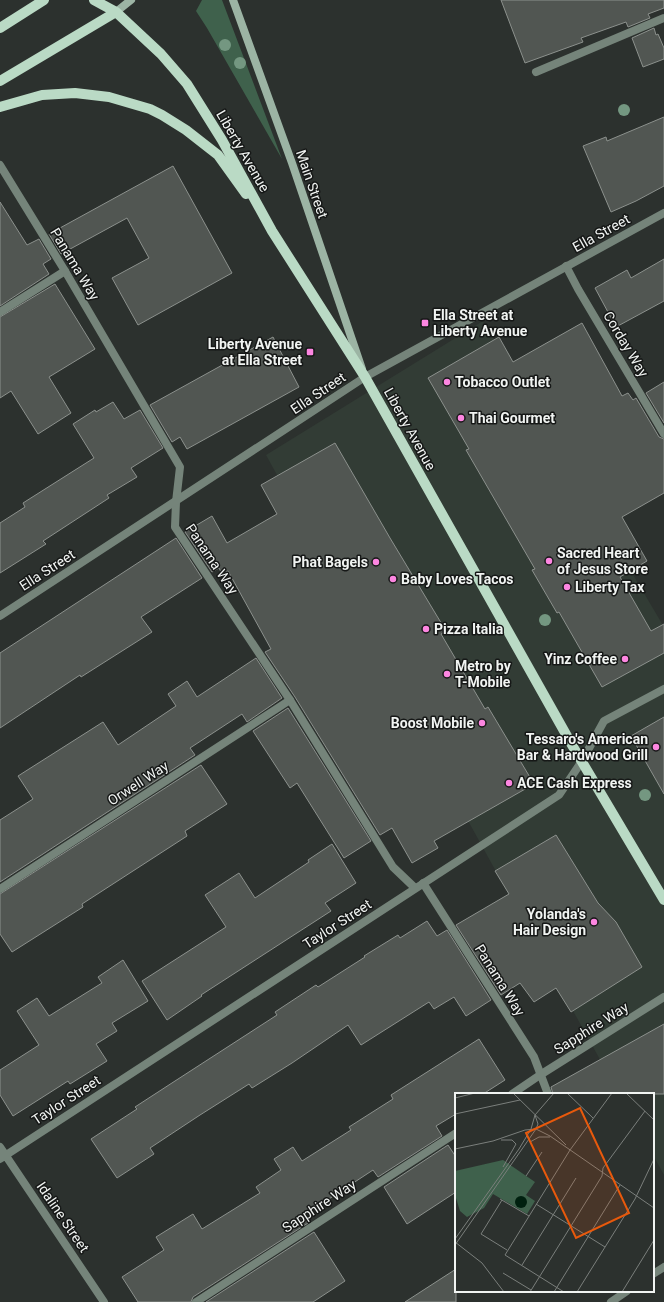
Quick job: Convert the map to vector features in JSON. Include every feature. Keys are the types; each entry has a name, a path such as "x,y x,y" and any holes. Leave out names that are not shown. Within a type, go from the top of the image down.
{"main road":[{"path":"0,28 44,0"},
{"name":"Liberty Avenue","path":"94,0 116,12 161,54 187,84 222,140 272,231 365,377 582,761 664,900"},
{"path":"0,81 116,12 131,0"},
{"name":"Main Street","path":"234,0 292,163 365,377"},
{"path":"0,107 42,95 75,93 109,97 162,114 186,130 218,155 272,231"}],"street":[{"path":"536,72 664,18"},
{"name":"Panama Way","path":"0,165 65,271 180,466 175,527 290,700 393,867 415,888"},
{"name":"Ella Street","path":"0,616 365,377 664,213"},
{"name":"Corday Way","path":"566,266 578,289 664,434"},
{"path":"0,312 65,271"},
{"name":"Taylor Street","path":"3,1157 559,795 582,761 604,721 664,689"},
{"name":"Orwell Way","path":"0,889 290,700"},
{"name":"Panama Way","path":"423,883 534,1057 548,1093"},
{"name":"Sapphire Way","path":"513,1093 664,997"},
{"name":"Sapphire Way","path":"196,1302 455,1134"},
{"name":"Idaline Street","path":"0,1147 3,1157 104,1302"},
{"path":"654,1271 664,1267"},
{"path":"610,1302 625,1292"}],"shaded area":[{"path":"483,321 664,627 664,1175 654,1157 654,1093 618,1093 266,455"}],"green space":[{"path":"202,0 222,0 282,159 196,11"}],"building":[{"path":"501,0 664,0 664,8 648,14 650,18 628,27 626,22 581,38 583,42 525,63"},
{"path":"654,28 656,35 658,34 664,48 664,59 643,67 632,38"},
{"path":"664,117 664,186 611,212 583,146 606,137 607,141"},
{"path":"173,166 232,273 138,325 112,278 149,258 127,218 61,254 49,234"},
{"path":"0,202 27,245 39,239 51,259 43,264 49,274 0,306"},
{"path":"664,259 664,301 616,327 595,288 627,270 631,278"},
{"path":"55,284 95,349 49,377 71,413 38,434 11,391 0,398 0,317"},
{"path":"582,323 622,396 628,393 633,400 636,398 659,437 664,439 664,493 622,517 647,561 620,577 651,631 664,624 664,653 602,687 559,612 557,613 532,570 535,569 466,450 469,449 428,378 499,337 513,362"},
{"path":"273,337 299,387 187,449 180,437 172,442 150,405"},
{"path":"664,382 664,423 646,393"},
{"path":"113,402 124,419 140,410 163,448 131,468 137,477 107,495 109,498 43,541 46,544 0,573 0,523 25,507 23,503 94,458 73,424 95,410 96,412"},
{"path":"335,443 446,631 441,634 485,709 488,707 534,784 434,841 438,848 412,863 392,828 380,835 295,697 265,652 271,649 228,571 222,574 219,568 212,572 185,532 212,516 227,543 277,514 261,485"},
{"path":"176,538 202,578 141,617 152,632 81,677 80,675 0,728 0,653"},
{"path":"256,658 282,698 247,722 242,714 190,748 195,755 0,882 0,820 33,799 18,776 103,722 118,745 176,706 168,694 187,681 197,697"},
{"path":"288,708 371,841 344,858 297,783 290,788 253,731"},
{"path":"664,717 664,794 631,736"},
{"path":"201,765 227,804 185,831 187,836 82,904 83,907 12,952 0,934 0,894"},
{"path":"556,835 598,903 616,922 642,967 571,1012 556,988 534,1002 520,983 501,995 456,925 509,894 495,871"},
{"path":"332,844 356,883 325,903 331,911 201,995 202,996 167,1020 142,981 226,927 205,895 239,873 255,898 309,862 308,860"},
{"path":"427,921 437,936 447,930 491,1000 466,1016 454,997 434,1009 429,1002 361,1045 348,1025 252,1088 249,1084 150,1148 154,1154 117,1178 91,1139 137,1109 135,1107 277,1015 275,1012 316,985 318,987 398,935 400,938"},
{"path":"123,960 148,1001 112,1023 117,1031 96,1044 107,1061 70,1084 68,1081 13,1116 0,1095 0,1070 39,1045 17,1011 37,998 49,1016 102,983 98,977"},
{"path":"664,1024 664,1094 553,1093 551,1087"},
{"path":"479,1039 505,1080 485,1093 455,1093 455,1115 436,1126 442,1136 378,1177 373,1170 303,1216 308,1223 193,1297 191,1302 138,1302 122,1277 164,1250 156,1237 193,1214 202,1229 260,1193 256,1187 281,1170 274,1159 293,1147 302,1161 351,1130 349,1127 393,1099 391,1095"},
{"path":"448,1145 455,1156 455,1193 407,1224 384,1187"},
{"path":"314,1232 345,1281 313,1302 206,1302"},
{"path":"455,1270 456,1302 405,1302"}],"place":[{"name":"Ella Street at Liberty Avenue","path":"425,323"},
{"name":"Liberty Avenue at Ella Street","path":"310,352"},
{"name":"Tobacco Outlet","path":"447,382"},
{"name":"Thai Gourmet","path":"461,418"},
{"name":"Sacred Heart of Jesus Store","path":"549,561"},
{"name":"Phat Bagels","path":"376,562"},
{"name":"Baby Loves Tacos","path":"393,579"},
{"name":"Liberty Tax","path":"567,587"},
{"name":"Pizza Italia","path":"426,629"},
{"name":"Yinz Coffee","path":"625,659"},
{"name":"Metro by T-Mobile","path":"447,674"},
{"name":"Boost Mobile","path":"482,723"},
{"name":"Tessaro's American Bar & Hardwood Grill","path":"656,747"},
{"name":"ACE Cash Express","path":"509,783"},
{"name":"Yolanda's Hair Design","path":"594,922"}]}
